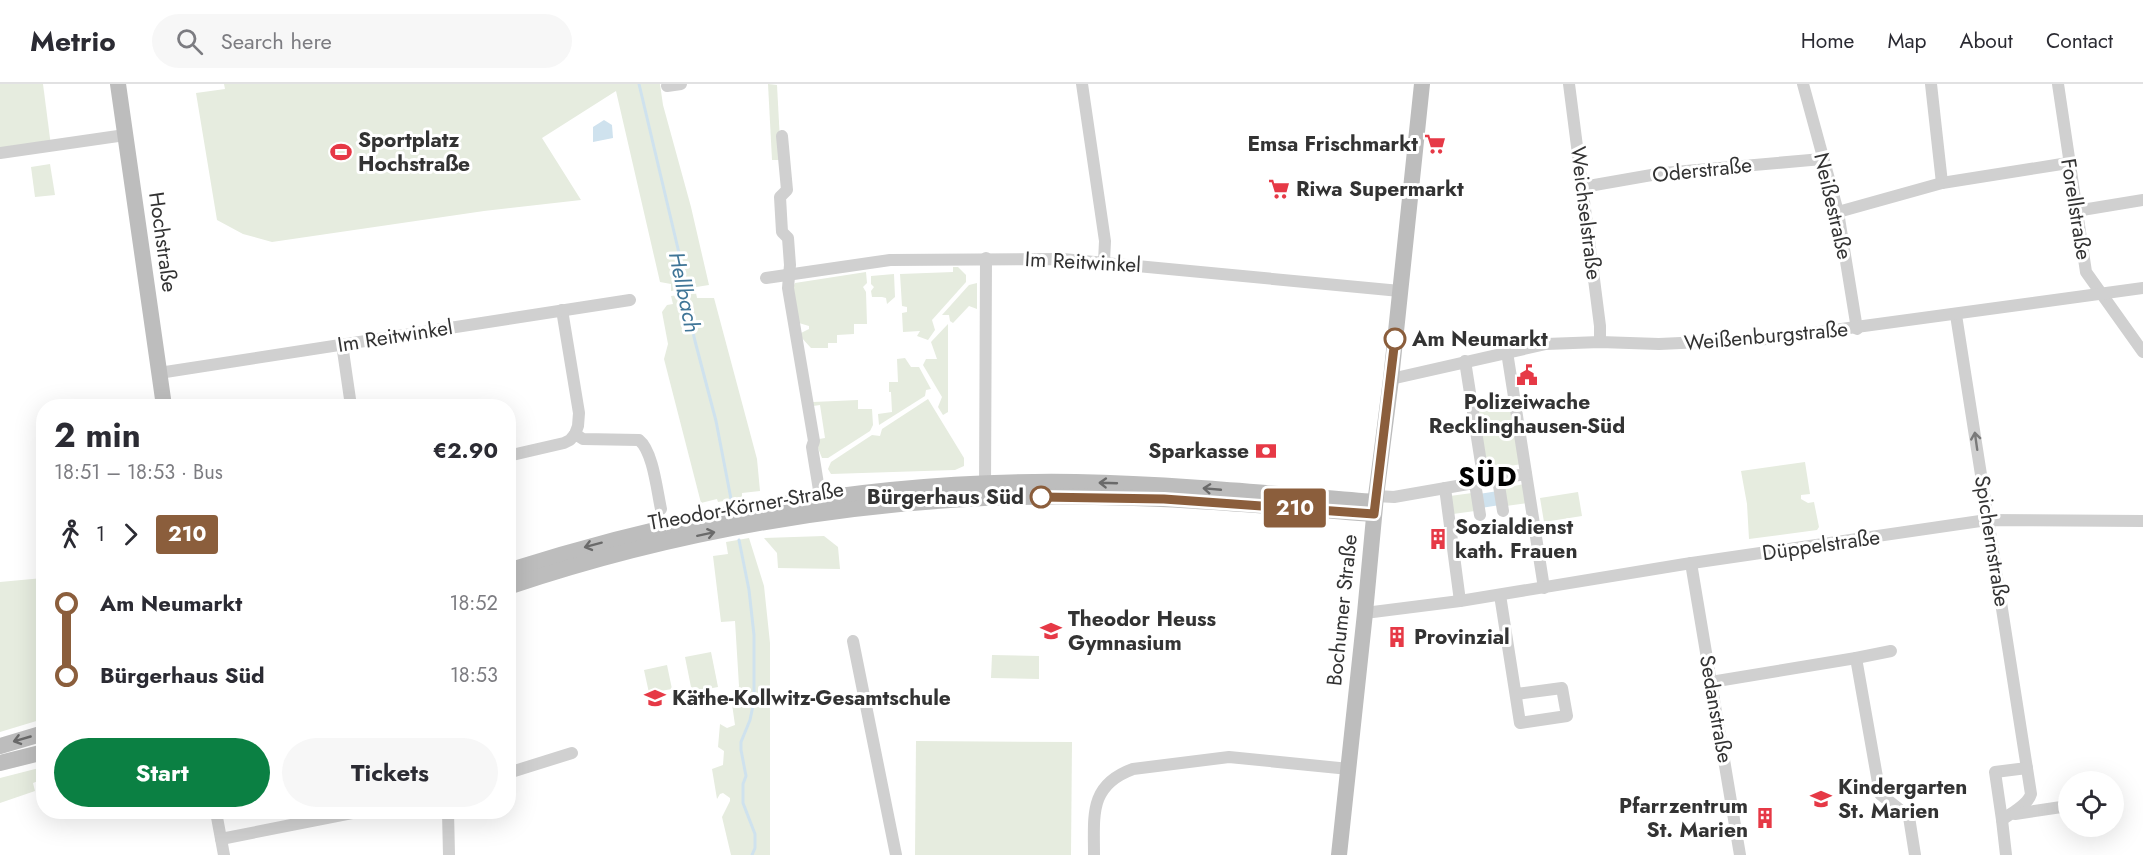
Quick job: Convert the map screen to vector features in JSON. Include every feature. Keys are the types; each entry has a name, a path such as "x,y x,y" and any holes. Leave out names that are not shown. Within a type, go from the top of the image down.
{"main road":[{"name":"Hochstraße","path":"118,84 163,399"},
{"name":"Bochumer Straße","path":"1339,855 1422,84"},
{"name":"Theodor-Körner-Straße","path":"516,585 649,547 784,518 984,491 1076,482 1252,504 1375,504"},
{"name":"Theodor-Körner-Straße","path":"516,569 612,540 726,514 830,496 984,491"},
{"path":"0,746 36,735"},
{"path":"0,763 36,754"}],"street":[{"path":"667,86 681,84"},
{"path":"1082,84 1105,241 1104,262"},
{"name":"Weichselstraße","path":"1569,84 1600,326 1600,342"},
{"name":"Neißestraße","path":"1803,84 1838,212 1857,329"},
{"path":"1931,84 1942,183"},
{"name":"Forellstraße","path":"2058,84 2086,272 2143,352"},
{"path":"0,153 126,135"},
{"path":"782,136 787,189 780,197 782,232 788,238 788,288 814,441 812,447 819,490"},
{"name":"Oderstraße","path":"1582,187 1663,173 1822,159"},
{"path":"1838,212 1942,183 2068,163"},
{"path":"2076,212 2143,200"},
{"path":"984,491 986,258"},
{"name":"Im Reitwinkel","path":"766,278 890,260 1063,259 1400,291"},
{"name":"Weißenburgstraße","path":"1391,379 1507,352 1563,343 1659,344 1746,341 1857,329 2143,288"},
{"name":"Im Reitwinkel","path":"159,373 630,300"},
{"path":"516,454 564,443 575,434 578,426 579,413 562,310"},
{"name":"Spichernstraße","path":"1956,315 2031,794 2030,800 2005,818"},
{"path":"342,344 350,399"},
{"path":"1507,352 1544,588"},
{"path":"1465,361 1482,469 1479,483 1480,515"},
{"path":"575,434 583,439 639,440 645,444 660,510"},
{"path":"1375,504 1394,496 1526,474"},
{"path":"1498,479 1503,511"},
{"path":"1445,488 1460,601"},
{"name":"Düppelstraße","path":"1365,613 1460,601 1988,520 2008,518 2143,520"},
{"name":"Sedanstraße","path":"1691,564 1740,855"},
{"path":"1500,595 1520,723 1567,716 1562,688 1516,694"},
{"path":"853,641 896,855"},
{"path":"1711,682 1891,651"},
{"path":"1856,658 1880,794 1909,817 1915,855"},
{"path":"516,770 572,753"},
{"path":"1094,855 1094,813 1097,800 1110,781 1133,769 1229,757 1349,769"},
{"path":"2006,855 2005,818 1995,772 2027,768"},
{"path":"2005,818 2058,808"},
{"path":"217,819 224,855"},
{"path":"221,839 322,819"},
{"path":"448,819 449,855"}],"shaded area":[{"path":"0,84 43,84 51,146 0,153"},
{"name":"Sportplatz Hochstraße","path":"224,84 660,84 663,105 691,207 709,285 671,291 671,284 660,282 616,91 542,138 581,200 484,211 272,242 243,234 217,220 196,93 225,89"},
{"path":"768,84 777,85 781,160 772,160"},
{"path":"50,164 55,195 35,197 31,167"},
{"path":"953,267 958,267 966,275 966,282 932,320 935,330 928,340 917,336 920,331 903,332 902,313 907,312 907,307 902,306 900,274 953,272"},
{"path":"866,272 867,283 863,287 866,292 867,324 854,324 854,334 837,335 837,343 828,343 828,348 811,348 801,337 801,333 809,329 809,326 799,323 793,287 795,283"},
{"path":"894,274 895,297 887,304 886,298 872,297 871,291 874,287 871,284 871,276"},
{"path":"977,283 977,309 969,306 953,323 949,315 942,315 969,285"},
{"path":"696,293 697,298 714,298 757,459 760,491 742,493 742,498 718,502 717,499 701,503 664,359 668,344 662,312 667,305 673,304 671,296"},
{"path":"948,324 948,412 943,415 938,407 942,397 923,365 926,359 937,359 931,342"},
{"path":"905,358 911,367 919,367 931,389 926,390 925,396 879,425 878,414 892,412 889,382 898,382 897,359"},
{"path":"928,399 964,458 964,466 955,470 831,474 828,469 831,462 872,435 880,436 882,429"},
{"path":"858,400 858,409 872,409 873,425 870,431 828,458 822,458 818,448 819,439 825,438 820,405 813,406 813,402"},
{"path":"1512,400 1522,464 1484,470 1475,405"},
{"path":"1805,462 1810,494 1801,495 1801,499 1808,503 1814,502 1819,527 1817,530 1749,539 1747,504 1741,471"},
{"path":"1524,484 1527,503 1506,506 1504,488"},
{"path":"1578,492 1582,516 1544,522 1540,498"},
{"path":"1472,493 1475,511 1453,514 1450,496"},
{"path":"824,536 838,547 840,569 778,568 777,553 764,538"},
{"path":"749,538 764,586 770,643 770,855 731,855 722,817 730,798 723,793 717,799 712,769 723,765 724,751 718,747 720,724 727,728 735,725 732,704 739,686 735,621 721,622 713,556 728,554 726,542"},
{"path":"36,579 36,721 0,732 0,582"},
{"path":"711,652 718,687 692,692 685,657"},
{"path":"992,655 1039,656 1039,679 991,678"},
{"path":"667,665 672,689 649,693 644,670"},
{"path":"916,741 1072,742 1071,855 915,855"},
{"path":"36,769 36,782 33,783 35,791 0,803 0,778"}],"water":[{"path":"604,120 612,125 613,138 593,142 593,127"},
{"path":"1498,491 1500,505 1481,508 1479,494"}],"waterway":[{"name":"Hellbach","path":"639,84 679,253 684,294 716,421 731,499"},
{"name":"Hellbach","path":"739,540 749,590 754,635 754,701 750,720 741,742 746,776 743,784 743,803 755,834 755,848 752,855"}],"bus line":[{"name":"210","path":"1041,497 1164,499 1374,514 1395,339"}],"place":[{"name":"Emsa Frischmarkt","path":"1435,144"},
{"name":"Sportplatz Hochstraße","path":"341,152"},
{"name":"Riwa Supermarkt","path":"1279,189"},
{"name":"Am Neumarkt","path":"1395,339"},
{"name":"Polizeiwache Recklinghausen-Süd","path":"1527,375"},
{"name":"Sparkasse","path":"1266,451"},
{"name":"Bürgerhaus Süd","path":"1041,497"},
{"name":"Sozialdienst kath. Frauen","path":"1438,539"},
{"name":"Theodor Heuss Gymnasium","path":"1051,631"},
{"name":"Provinzial","path":"1397,637"},
{"name":"Käthe-Kollwitz-Gesamtschule","path":"655,698"},
{"name":"Kindergarten St. Marien","path":"1821,799"},
{"name":"Pfarrzentrum St. Marien","path":"1765,818"}],"district":[{"name":"SÜD","path":"1488,476"}]}
